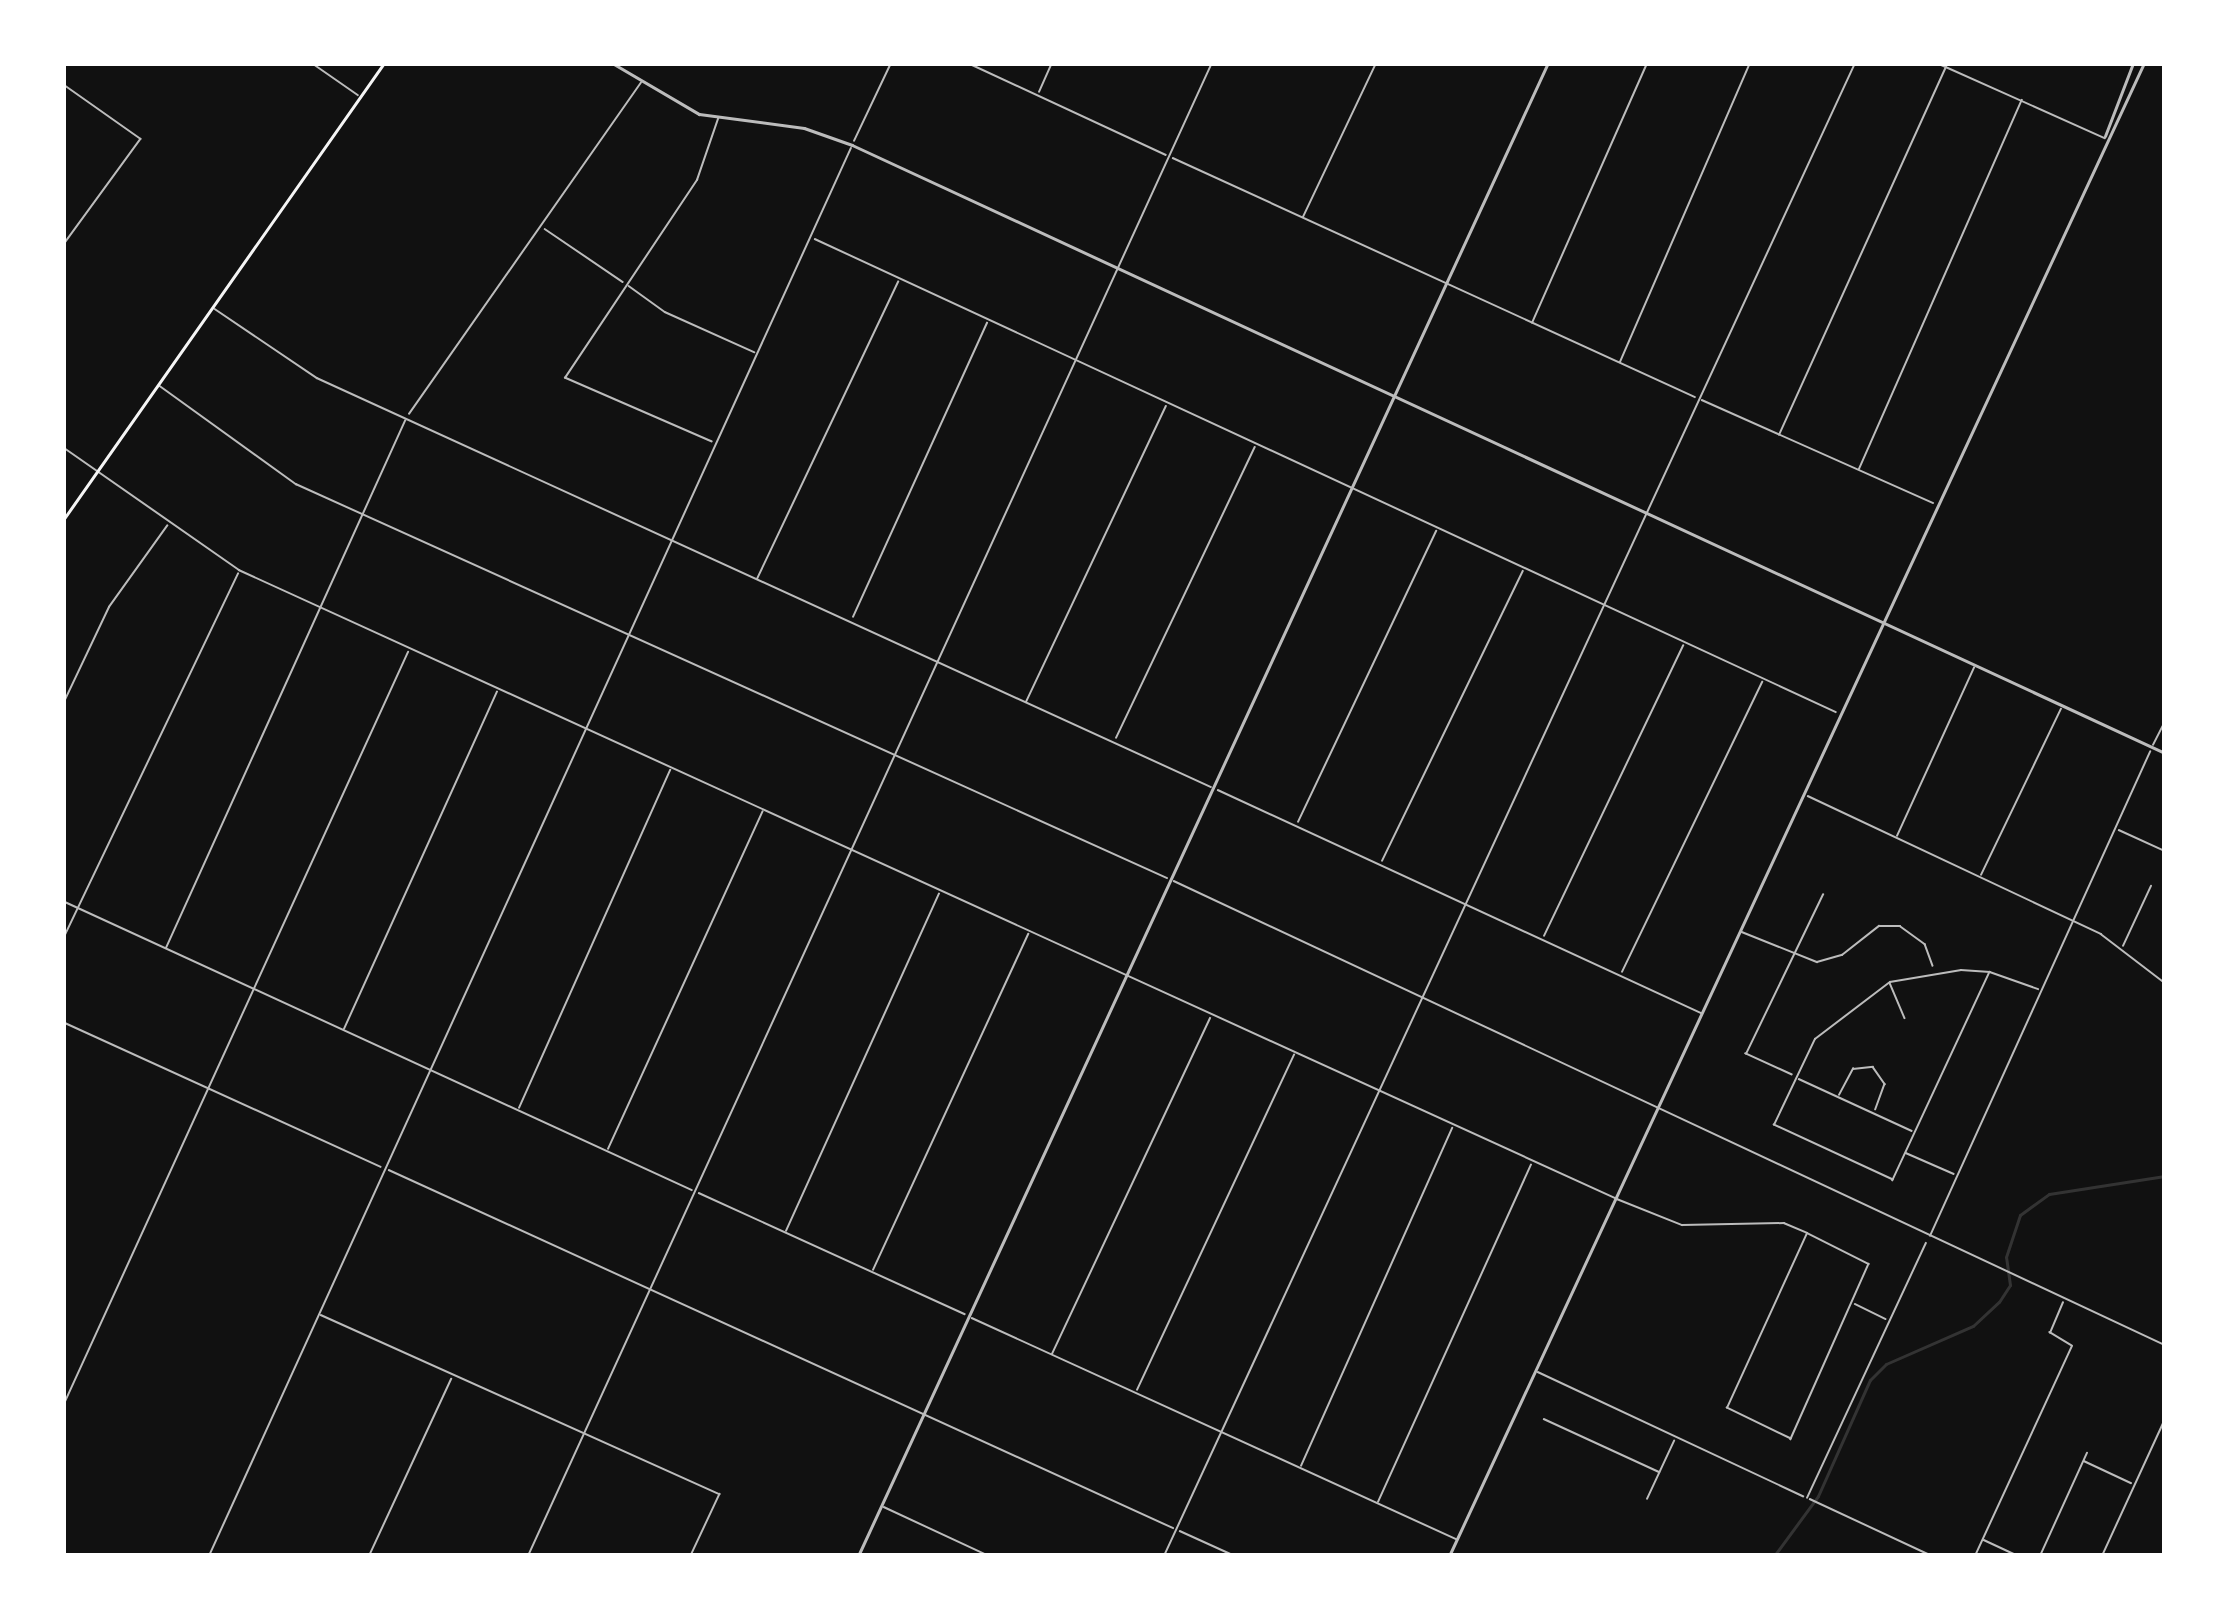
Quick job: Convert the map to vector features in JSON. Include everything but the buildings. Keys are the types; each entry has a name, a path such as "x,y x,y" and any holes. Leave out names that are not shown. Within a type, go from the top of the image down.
{"main road":[{"path":"63,520 385,63"}],"street":[{"path":"312,63 360,97"},
{"path":"612,63 641,83 718,119 804,128 852,145 2165,753"},
{"path":"209,1556 891,63"},
{"path":"968,63 1619,364 1933,503"},
{"path":"1038,95 1052,63"},
{"path":"529,1556 1212,63"},
{"path":"1303,217 1376,63"},
{"path":"858,1556 1548,63"},
{"path":"1532,324 1647,63"},
{"path":"1619,364 1750,63"},
{"path":"1164,1556 1855,63"},
{"path":"1937,63 2105,138"},
{"path":"2105,138 2133,63"},
{"path":"1449,1556 1742,932 1799,792 1933,503 2144,63"},
{"path":"1780,435 1946,67"},
{"path":"166,949 406,418 641,83"},
{"path":"63,84 141,139 63,246"},
{"path":"1859,470 2022,100"},
{"path":"716,444 565,378 697,180 718,119"},
{"path":"542,226 665,312 756,353"},
{"path":"811,238 1836,712"},
{"path":"758,578 899,279"},
{"path":"214,309 316,378 1703,1014"},
{"path":"851,621 988,320"},
{"path":"160,386 296,484 1423,996 1928,1240 2165,1346"},
{"path":"1026,702 1168,403"},
{"path":"1114,742 1256,444"},
{"path":"63,447 239,570 1533,1161 1682,1225 1784,1222 1807,1233 1869,1264 1791,1439 1727,1408 1807,1233"},
{"path":"63,704 109,607 170,523"},
{"path":"1296,826 1437,527"},
{"path":"1381,865 1524,568"},
{"path":"63,939 239,570"},
{"path":"1542,940 1685,642"},
{"path":"63,1406 410,648"},
{"path":"1897,836 1975,664"},
{"path":"1620,976 1764,679"},
{"path":"343,1030 499,688"},
{"path":"1981,876 2063,706"},
{"path":"1807,1498 2165,721"},
{"path":"518,1110 672,766"},
{"path":"1799,792 2074,922 2121,949 2165,983"},
{"path":"607,1151 764,808"},
{"path":"2116,828 2165,851"},
{"path":"2121,949 2151,886"},
{"path":"785,1232 941,891"},
{"path":"1823,895 1746,1054 1916,1132"},
{"path":"63,902 1458,1540"},
{"path":"1742,932 1792,955 1832,960 1862,933 1890,925 1925,944 1933,970"},
{"path":"872,1272 1030,931"},
{"path":"1990,972 1894,1180 1774,1126 1814,1039 1890,982 1933,970 1990,972 2041,991"},
{"path":"1890,982 1905,1018"},
{"path":"1052,1354 1211,1015"},
{"path":"63,1022 1235,1556"},
{"path":"1136,1393 1296,1052"},
{"path":"1838,1096 1853,1069 1873,1066 1885,1084 1874,1113"},
{"path":"1300,1468 1454,1124"},
{"path":"1906,1152 1958,1176"},
{"path":"1377,1503 1533,1161"},
{"path":"1975,1556 2072,1346 2050,1333 2065,1299"},
{"path":"1851,1303 1889,1320"},
{"path":"320,1315 720,1494 692,1556"},
{"path":"1536,1371 1931,1556"},
{"path":"369,1556 452,1375"},
{"path":"1544,1419 1659,1472"},
{"path":"2102,1556 2165,1419"},
{"path":"1647,1499 1676,1437"},
{"path":"2040,1556 2087,1453"},
{"path":"2084,1461 2135,1484"},
{"path":"881,1506 988,1556"},
{"path":"1982,1539 2018,1556"},
{"path":"961,1556 965,1546"},
{"path":"1911,1556 1914,1549"}],"waterway":[{"path":"1774,1556 1818,1496 1870,1380 1886,1364 1973,1326 1999,1302 2010,1285 2006,1257 2020,1215 2049,1194 2165,1176"}]}
